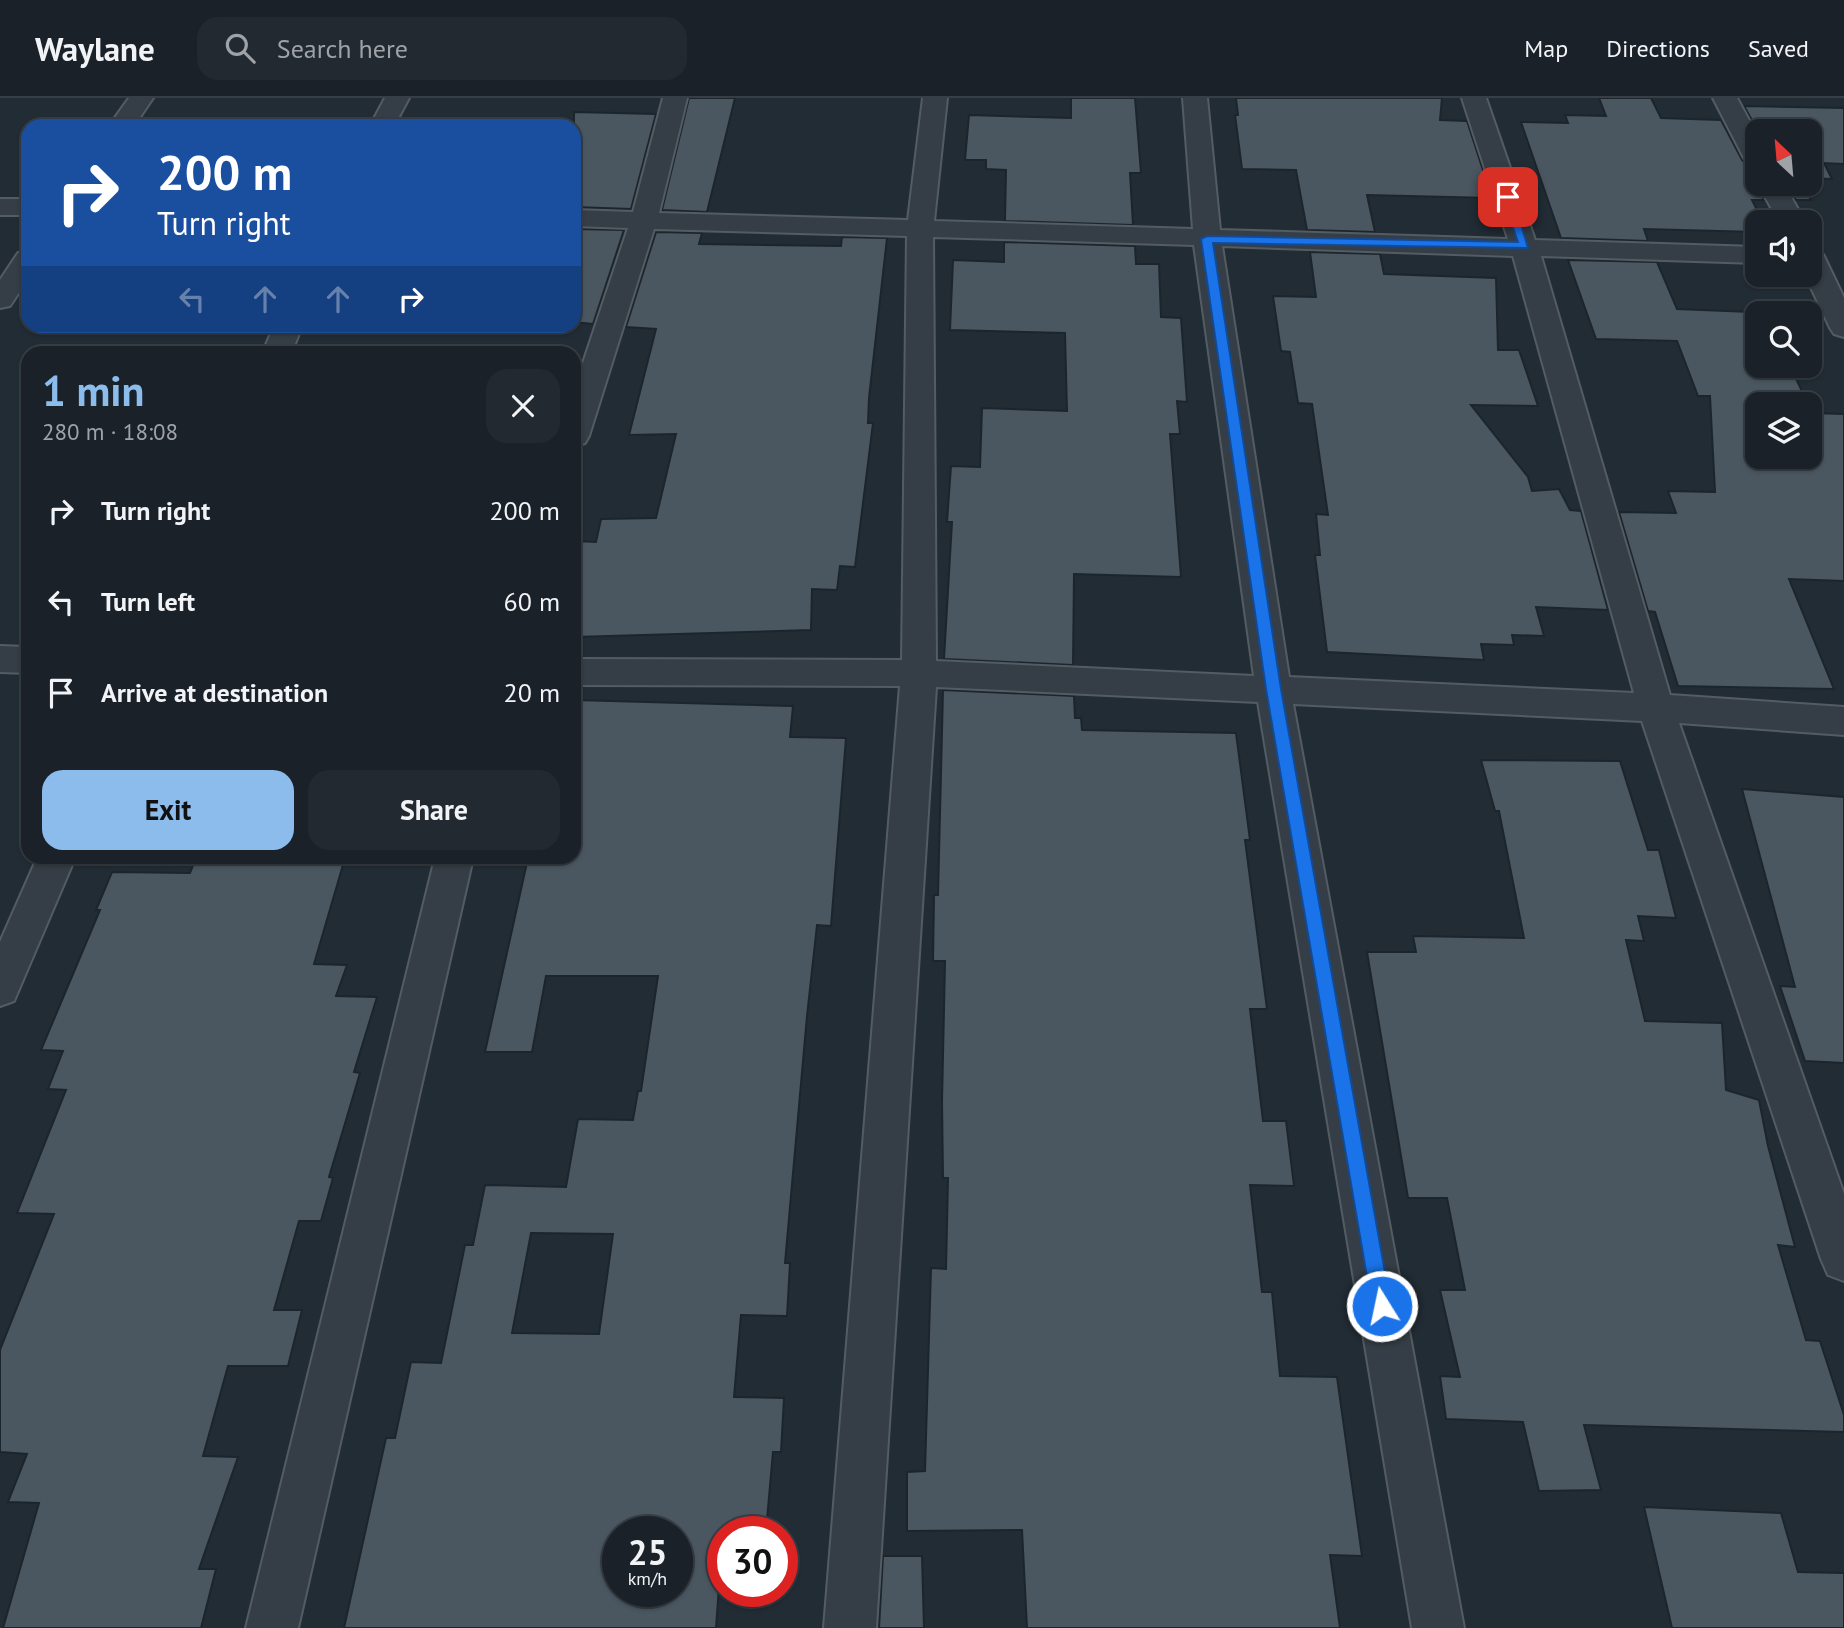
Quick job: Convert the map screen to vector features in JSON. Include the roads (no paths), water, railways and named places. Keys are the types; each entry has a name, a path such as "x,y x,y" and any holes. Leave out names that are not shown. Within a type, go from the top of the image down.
{"street":[{"path":"126,119 141,98"},
{"path":"386,119 397,98"},
{"path":"581,414 644,219 676,98"},
{"path":"850,1628 919,673 920,229 935,98"},
{"path":"1195,98 1207,239 1273,689 1438,1628"},
{"path":"1475,98 1524,246 1656,708 1844,1259"},
{"path":"1725,98 1745,136"},
{"path":"0,207 21,207"},
{"path":"581,218 1745,255"},
{"path":"1822,257 1844,258"},
{"path":"0,300 21,269"},
{"path":"1822,281 1844,328"},
{"path":"0,659 21,660"},
{"path":"581,671 919,673 1656,708 1844,721"},
{"path":"0,988 53,864"},
{"path":"272,1628 453,864"}]}
